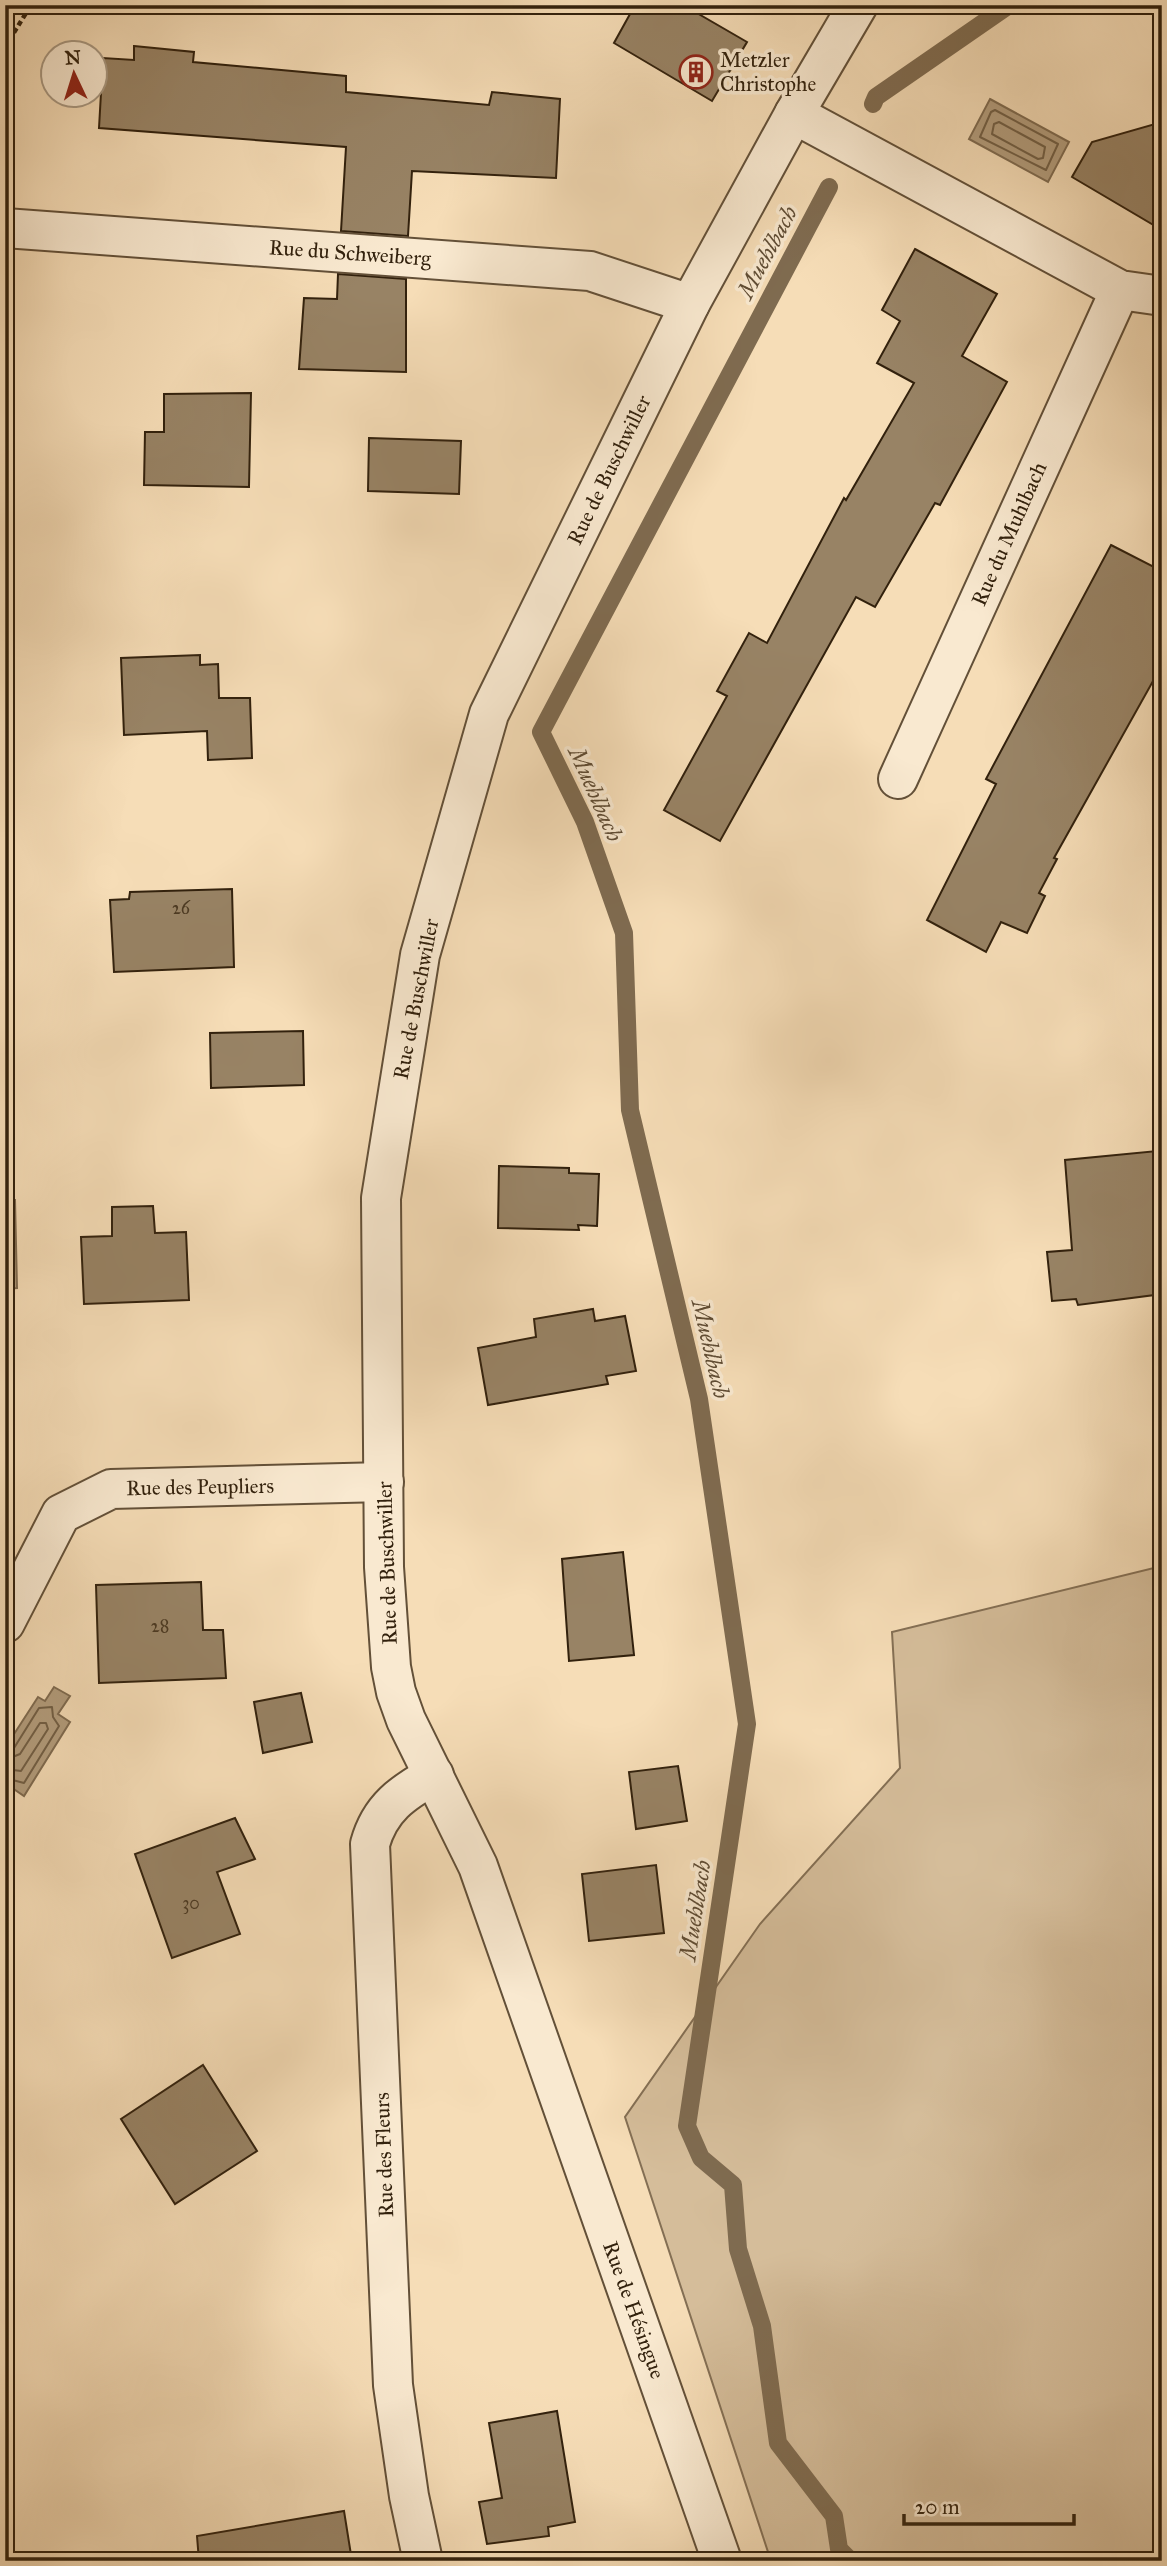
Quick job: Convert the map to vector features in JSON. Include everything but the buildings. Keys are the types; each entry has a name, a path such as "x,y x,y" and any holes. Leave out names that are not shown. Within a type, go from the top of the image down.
{"street":[{"name":"Rue de Buschwiller","path":"545,2060 478,1867 406,1720 391,1667 384,1567 381,1198 420,955 489,714 690,304 794,114 858,5"},
{"path":"794,114 1120,290 1162,296"},
{"name":"Rue du Schweiberg","path":"5,228 590,271 690,304"},
{"name":"Rue du Muhlbach","path":"898,779 1120,290"},
{"name":"Rue des Peupliers","path":"5,1623 61,1514 111,1489 384,1482"},
{"name":"Rue des Fleurs","path":"423,2561 409,2496 393,2385 370,1844 383,1810 406,1791 434,1776"},
{"name":"Rue de Hésingue","path":"545,2060 722,2561"}],"path":[{"path":"5,47 32,5"}],"shaded area":[{"path":"1162,1566 1162,2561 770,2558 625,2117 760,1924 900,1768 892,1632"}],"water":[{"path":"990,99 1069,142 1048,182 969,139"},
{"path":"5,1200 15,1200 17,1288 5,1289"},
{"path":"54,1687 70,1696 58,1714 70,1722 24,1796 5,1783 5,1748 38,1697 45,1701"}],"waterway":[{"path":"873,104 876,97 1009,5"},
{"name":"Muehlbach","path":"829,187 541,732 585,822 624,933 630,1110 699,1399 747,1724 687,2126 701,2158 733,2185 738,2249 762,2326 778,2443 834,2516 839,2549 851,2561"}],"place":[{"name":"Metzler Christophe","path":"696,72"}]}
